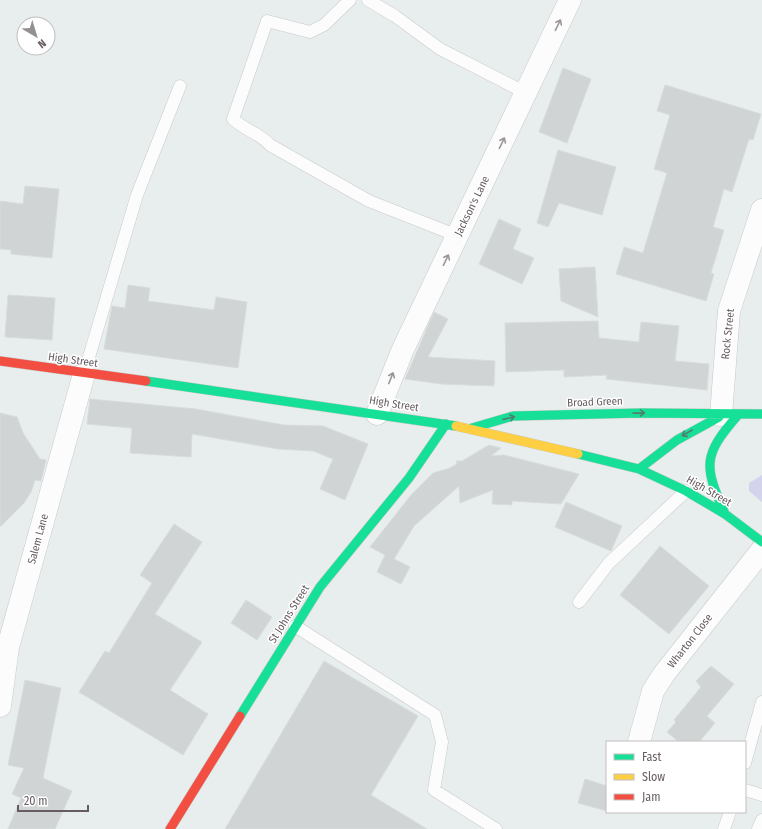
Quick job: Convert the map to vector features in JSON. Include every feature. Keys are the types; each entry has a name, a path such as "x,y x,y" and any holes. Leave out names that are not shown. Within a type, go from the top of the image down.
{"street":[{"name":"Jackson's Lane","path":"377,414 404,349 570,0"},
{"name":"Rock Street","path":"730,415 729,311 762,210"},
{"name":"High Street","path":"0,361 472,428 639,469 686,491 725,514 762,542"},
{"name":"Salem Lane","path":"0,706 8,647 84,374"},
{"name":"Broad Green","path":"472,428 513,416 641,413 730,415 762,414"},
{"name":"Broad Green","path":"639,469 652,456 687,432 730,415"},
{"path":"725,514 712,484 709,459 730,415"},
{"name":"St Johns Street","path":"170,829 320,587 409,478 446,424"},
{"name":"Wharton Close","path":"639,741 653,691 660,680 762,550"}],"lane":[{"path":"350,0 324,25 310,32 267,21 233,119 241,127 263,137 270,145 369,201 458,236"},
{"path":"368,0 395,16 440,49 526,93"},
{"path":"84,374 137,194 180,86"},
{"path":"579,602 609,563 686,491"},
{"path":"295,626 435,715 442,742 434,790 496,829"},
{"path":"746,759 762,702"},
{"path":"746,790 762,795"},
{"path":"724,829 730,813"},
{"path":"758,829 762,820"}],"shaded area":[{"path":"762,475 762,502 749,491 749,483"}],"building":[{"path":"563,68 591,79 567,143 539,132"},
{"path":"665,85 761,114 753,140 749,139 732,192 724,189 713,227 724,230 711,273 714,274 706,301 616,274 624,247 643,253 667,173 654,169 670,115 657,111"},
{"path":"558,150 616,167 602,215 559,203 548,227 537,223"},
{"path":"25,186 59,189 52,258 11,254 11,250 0,249 0,201 23,204"},
{"path":"499,219 521,229 513,249 534,258 522,284 479,264"},
{"path":"595,267 598,317 561,301 559,269"},
{"path":"128,285 150,288 148,301 214,310 216,297 247,302 238,368 104,349 112,306 125,308"},
{"path":"8,295 55,298 52,340 5,337"},
{"path":"434,312 448,319 428,357 495,361 494,386 441,384 405,379"},
{"path":"598,321 599,338 639,342 641,322 679,326 675,361 709,364 707,390 606,379 607,375 564,377 564,370 506,372 505,323"},
{"path":"90,399 196,409 284,425 323,426 368,444 345,500 320,489 333,459 313,451 278,449 192,434 191,457 130,453 132,428 87,424"},
{"path":"0,413 17,417 23,433 40,459 46,460 41,481 35,480 31,492 24,503 0,527"},
{"path":"489,445 501,448 491,456 504,455 579,474 561,504 512,501 512,505 492,504 493,490 460,503 459,486 414,526 394,559 410,567 401,584 377,572 385,555 370,547 411,495 433,473 450,468 457,464 456,461 462,461"},
{"path":"566,502 622,526 611,551 555,527"},
{"path":"174,524 202,542 155,614 202,642 170,690 208,714 183,755 79,692 105,651 109,653 152,583 140,575"},
{"path":"660,546 709,586 669,634 620,595"},
{"path":"246,600 272,617 257,640 231,623"},
{"path":"324,661 418,716 371,795 427,829 225,829"},
{"path":"711,666 734,684 707,716 715,723 700,741 678,741 667,732 676,722 674,720 701,687 696,681"},
{"path":"25,680 61,688 43,778 72,791 55,829 8,829 21,798 12,794 24,768 8,765"},
{"path":"585,779 606,786 606,811 578,803"}],"traffic: fast":[{"path":"146,381 456,426"},
{"path":"472,428 513,416 641,413 762,414"},
{"path":"725,514 713,484 710,472 710,462 718,441 738,415"},
{"path":"639,469 677,440 719,417"},
{"path":"240,716 320,587 409,478 446,424"},
{"path":"578,454 639,469 686,491 725,514 762,542"}],"traffic: slow":[{"path":"456,426 578,454"}],"traffic: jam":[{"path":"0,361 146,381"},
{"path":"170,829 240,716"}]}
